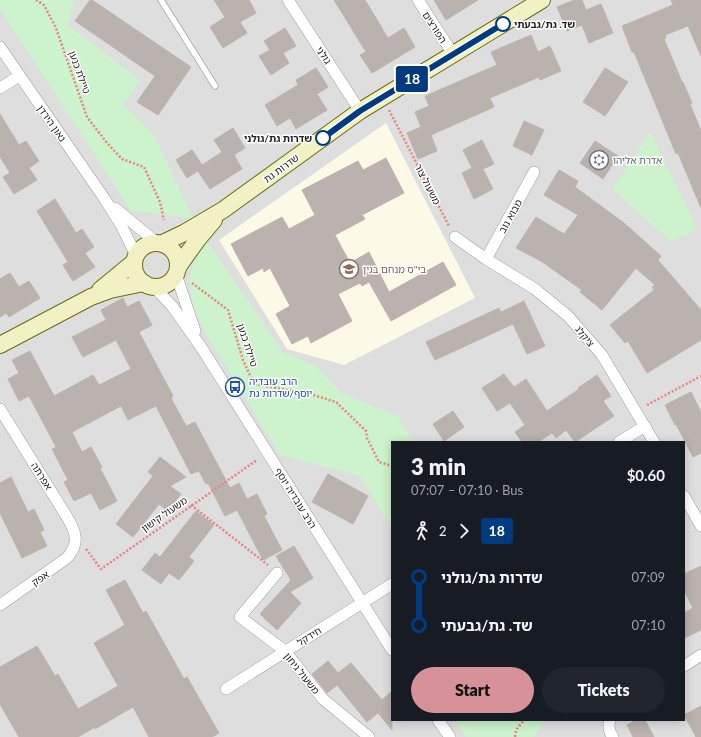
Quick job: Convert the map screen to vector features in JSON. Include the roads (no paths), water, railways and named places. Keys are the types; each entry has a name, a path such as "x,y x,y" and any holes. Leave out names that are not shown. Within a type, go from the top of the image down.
{"street":[{"name":"גולני","path":"288,0 360,111"},
{"name":"הפורצים","path":"418,0 453,54"},
{"name":"שדרות גת","path":"159,243 184,234 223,210 360,111 453,54 531,3"},
{"name":"גאון הירדן","path":"0,47 104,198 121,225 135,258"},
{"path":"0,88 19,76"},
{"name":"מבוא נוב","path":"486,259 534,172"},
{"name":"גאון הירדן","path":"104,198 132,224 159,243"},
{"name":"שדרות גת","path":"177,270 198,239 223,210"},
{"path":"455,237 486,259"},
{"path":"0,345 91,297 110,290 149,285 165,285 171,280 177,270 177,259 174,252 169,247 159,243 144,246 135,258 91,297"},
{"path":"135,258 136,274 149,285"},
{"name":"ציקלג","path":"486,259 535,289 568,316 602,355 653,441"},
{"name":"הרב עובדיה יוסף","path":"177,270 183,298 201,347"},
{"name":"הרב עובדיה יוסף","path":"149,285 172,306 201,347 391,648"},
{"name":"אפרתה","path":"0,409 69,520 75,533 75,546"},
{"path":"621,441 645,426"},
{"path":"685,498 701,526"},
{"name":"אפק","path":"0,605 60,564 72,552 75,546"},
{"name":"משעול גיחון","path":"278,573 240,617 285,651 323,699 369,737"},
{"name":"חידקל","path":"226,689 391,585"},
{"path":"685,665 701,655"},
{"path":"439,721 450,737"},
{"path":"610,721 608,724 613,737"}],"lane":[{"path":"161,0 215,86"}],"place":[{"name":"שד. גת/גבעתי","path":"503,24"},
{"name":"שדרות גת/גולני","path":"323,138"},
{"name":"אדרת אליהו","path":"599,160"},
{"name":"בי\"ס מנחם בגין","path":"349,269"},
{"name":"הרב עובדיה יוסף/שדרות גת","path":"235,387"}]}
